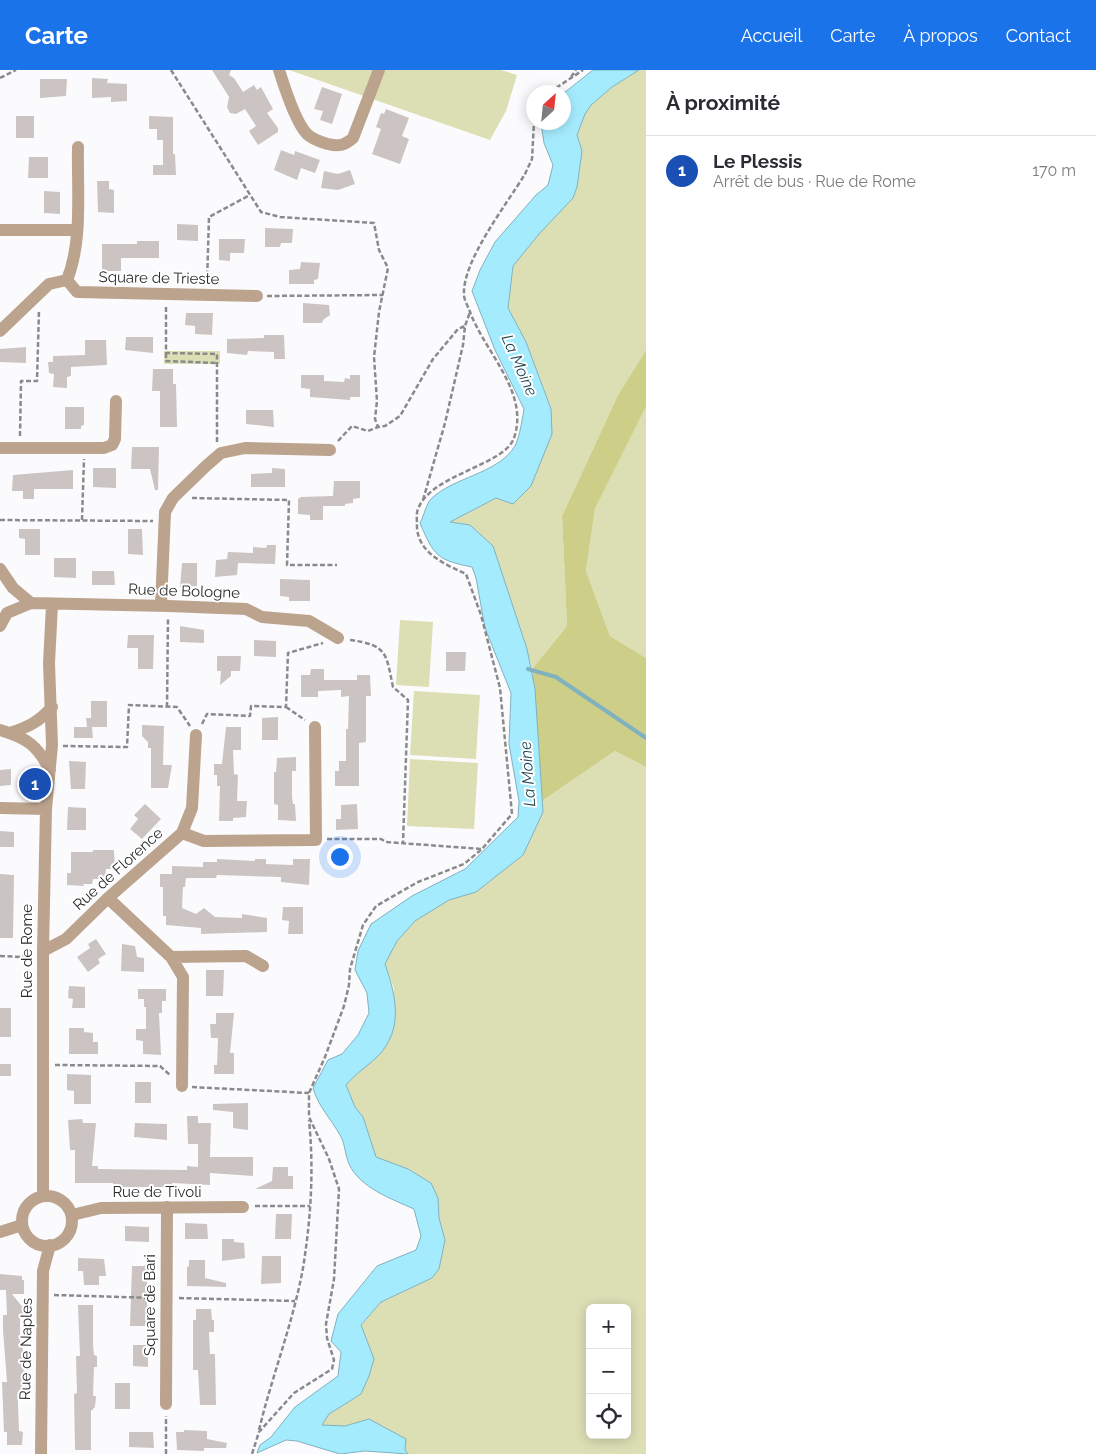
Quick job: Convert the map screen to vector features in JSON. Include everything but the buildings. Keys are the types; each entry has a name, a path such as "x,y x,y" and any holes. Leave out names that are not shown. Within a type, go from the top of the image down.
{"street":[{"path":"279,70 285,92 306,134 314,140 334,146 345,145 353,138 379,70"},
{"path":"0,331 49,284 67,280 72,266 77,230 78,147"},
{"path":"0,230 77,230"},
{"name":"Square de Trieste","path":"67,280 77,292 257,296"},
{"path":"0,448 104,448 112,444 117,430 116,401"},
{"path":"165,606 164,521 165,512 173,498 221,454 245,448 330,450"},
{"path":"0,568 13,588 31,603 7,613 0,626"},
{"name":"Rue de Bologne","path":"31,603 246,610 262,617 309,621 338,638"},
{"name":"Rue de Rome","path":"43,1196 43,951 46,809 52,745 49,663 52,605"},
{"path":"5,731 32,726 42,719 52,707"},
{"path":"182,833 204,841 316,840 315,727"},
{"path":"5,731 31,743 40,751 50,770"},
{"name":"Rue de Florence","path":"43,951 66,939 108,898 182,833 192,808 196,735"},
{"path":"0,808 46,809"},
{"path":"108,898 171,956 183,977 182,1086"},
{"path":"171,956 246,956 263,966"},
{"path":"43,1196 58,1198 64,1202 72,1215 70,1232 65,1238 50,1246 42,1245 29,1238 22,1225 24,1209 35,1198 43,1196"},
{"name":"Rue de Tivoli","path":"72,1215 101,1208 243,1208"},
{"name":"Square de Bari","path":"166,1404 167,1208"},
{"path":"0,1232 22,1225"},
{"name":"Rue de Naples","path":"41,1454 43,1271 50,1246"}],"path":[{"path":"0,78 16,70"},
{"path":"170,70 236,171 248,196 261,212 268,216 374,223 379,250 388,268 374,357 377,401 375,419 378,427"},
{"path":"570,79 576,70"},
{"path":"561,85 584,70"},
{"path":"252,1454 302,1269 310,1206 313,1161 309,1093 344,1006 349,985 350,969 363,925 376,906 418,882 464,864 482,849 512,814 500,688 481,614 466,574 430,554 417,533 418,509 432,491 494,457 506,448 513,439 517,405 503,374 474,324 464,295 471,263 525,174 532,159 535,130"},
{"path":"207,296 209,217 248,196"},
{"path":"166,295 166,361 217,363"},
{"path":"257,296 383,296"},
{"path":"20,448 21,380 37,381 39,304 34,298"},
{"path":"422,504 430,482 445,423 463,345 465,326 470,312"},
{"path":"330,450 352,426 368,431 385,426 400,416 433,358 458,329 465,326"},
{"path":"166,353 217,354 216,440 221,454"},
{"path":"82,520 84,448"},
{"path":"173,498 289,500 287,565 337,565"},
{"path":"0,520 164,521"},
{"path":"165,606 167,706"},
{"path":"286,707 288,654 338,638 365,642 380,649 388,659 393,687 408,700 403,844"},
{"path":"52,745 127,747 129,705 177,707 196,735 207,714 250,716 250,706 286,707 315,727"},
{"path":"316,840 380,839 386,842 403,844 482,849"},
{"path":"0,956 21,956 43,951"},
{"path":"259,1432 294,1393 332,1369 334,1360 327,1338 326,1324 334,1279 339,1189 329,1159 309,1117"},
{"path":"243,1208 310,1206"},
{"path":"166,1404 166,1454"}],"green space":[{"path":"289,70 501,70 517,75 506,111 490,140"},
{"path":"639,70 646,70 646,350 618,395 562,516 567,626 532,669 502,573 470,525 449,522 496,498 551,409 526,342 508,308 513,266 539,234 573,198 577,187 582,151 577,135 585,114 591,105 612,87"},
{"path":"646,350 646,407 595,509 586,571 610,636 646,658 646,767 615,751 542,801 532,669 567,626 562,516 618,395"},
{"path":"164,351 220,351 220,364 164,364"},
{"path":"646,407 646,658 610,636 586,571 595,509"},
{"path":"400,620 433,622 429,687 396,685"},
{"path":"414,691 480,695 476,759 410,755"},
{"path":"615,751 646,767 646,1454 408,1454 369,1419 345,1426 322,1425 329,1414 361,1394 374,1359 361,1326 381,1302 432,1278 445,1240 439,1218 438,1198 431,1183 408,1169 376,1158 363,1117 355,1107 346,1085 379,1055 394,989 385,964 397,941 415,921 449,900 476,892 523,855 543,812 542,801"},
{"path":"410,759 478,763 474,829 407,826"}],"water":[{"name":"La Moine","path":"593,70 639,70 612,87 591,105 585,114 577,135 582,151 577,187 573,198 539,234 513,266 508,308 526,342 551,409 552,434 531,486 513,504 496,498 450,522 470,525 493,546 527,649 535,689 543,812 523,855 476,892 449,900 415,921 397,941 385,964 394,1000 395,1023 392,1035 378,1056 346,1085 355,1107 363,1117 376,1157 408,1169 431,1183 438,1198 439,1218 445,1240 439,1269 432,1278 381,1302 361,1325 374,1359 369,1376 361,1394 329,1414 322,1425 345,1426 369,1419 406,1439 405,1450 408,1454 365,1451 340,1454 297,1441 286,1440 257,1453 260,1445 271,1437 295,1407 338,1376 341,1352 331,1341 338,1314 377,1266 416,1250 421,1236 414,1209 377,1192 354,1172 349,1164 342,1138 321,1107 313,1088 328,1060 342,1054 358,1035 369,1013 367,993 355,970 358,951 371,924 412,896 465,869 518,817 519,801 509,744 511,693 485,628 476,578 472,567 451,562 438,555 429,543 420,523 431,499 451,485 498,463 517,442 524,409 495,350 472,291 480,270 495,242 536,195 548,185 553,165 544,143 542,130 571,130 571,87"}],"waterway":[{"path":"528,669 556,677 646,738"}],"place":[{"name":"Le Plessis","path":"35,784"}]}
